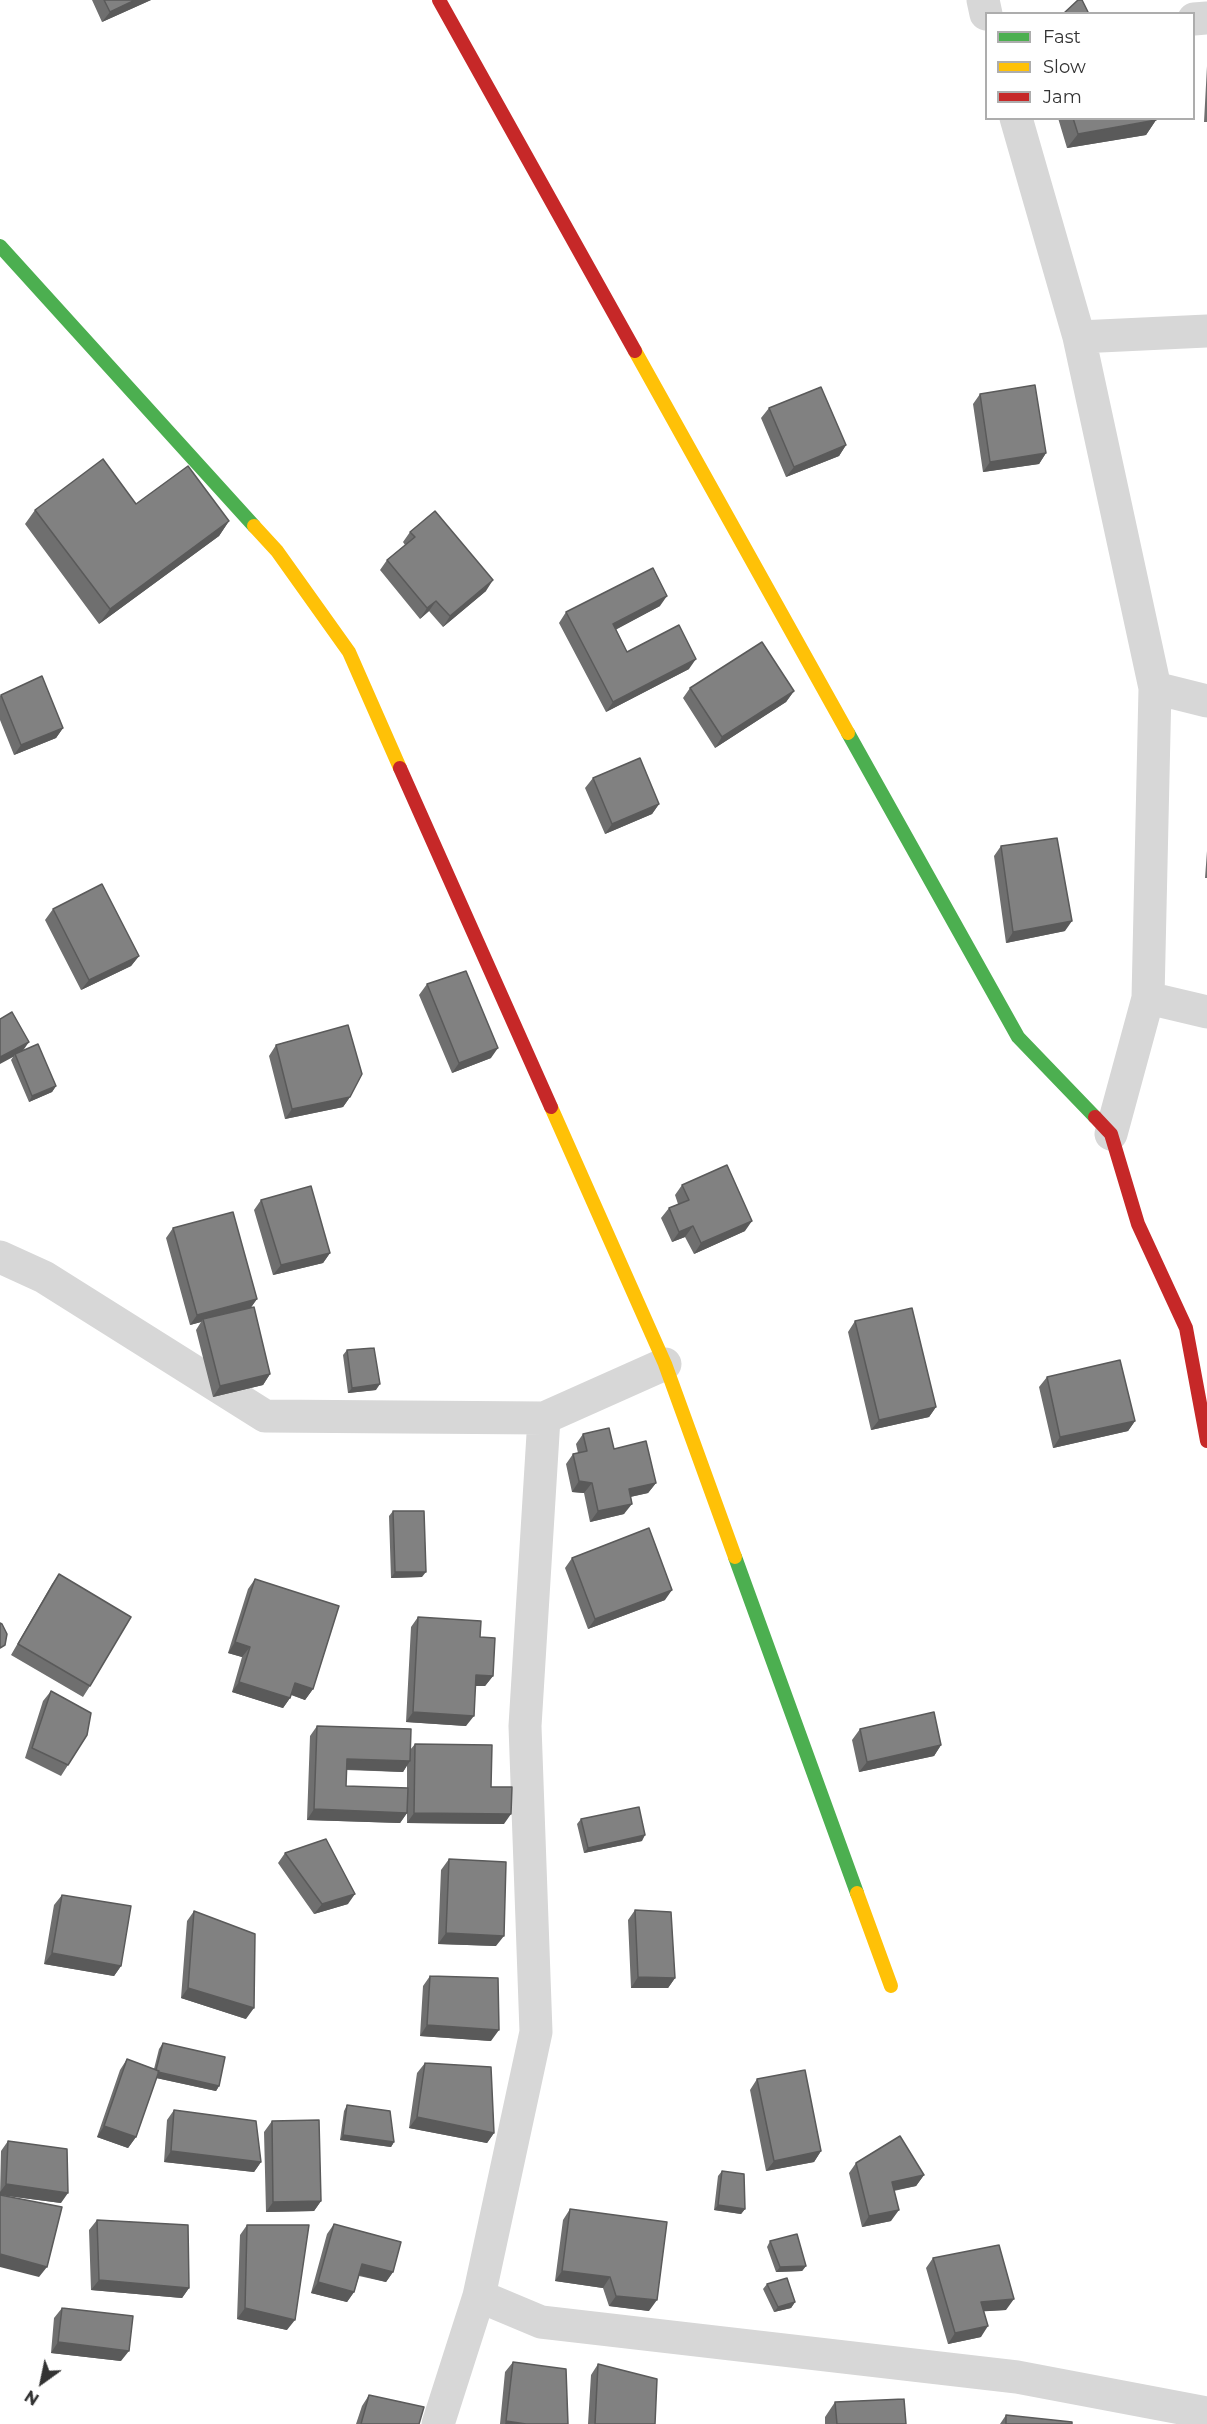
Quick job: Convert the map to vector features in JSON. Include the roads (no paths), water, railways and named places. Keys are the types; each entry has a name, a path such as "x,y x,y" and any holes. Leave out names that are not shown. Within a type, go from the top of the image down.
{"street":[{"path":"439,0 1018,1037 1111,1134 1138,1224 1197,1335 1207,1441"},
{"path":"1017,120 1080,337 1155,688 1148,999 1111,1134"},
{"path":"0,246 277,551 349,652 665,1364 891,1986"},
{"path":"1080,337 1207,331"},
{"path":"1155,688 1207,701"},
{"path":"1148,999 1207,1012"},
{"path":"0,1257 44,1276 265,1416 544,1418 665,1364"},
{"path":"438,2424 479,2296 536,2032 525,1726 544,1418"},
{"path":"479,2296 541,2322 1017,2377 1207,2413"}]}
